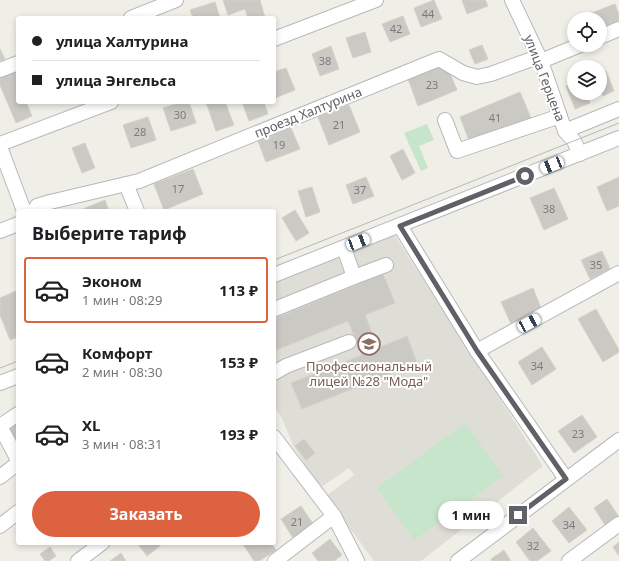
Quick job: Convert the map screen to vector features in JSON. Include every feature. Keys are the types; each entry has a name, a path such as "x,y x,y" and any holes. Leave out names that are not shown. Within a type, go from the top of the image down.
{"street":[{"path":"136,16 176,0"},
{"path":"276,38 376,0"},
{"name":"улица Герцена","path":"512,0 541,61 565,131 574,141 580,154"},
{"path":"607,34 619,29"},
{"name":"проезд Халтурина","path":"35,209 37,206 51,206 139,181 439,59 463,73 477,77 491,74 532,59 541,61 567,50"},
{"path":"0,70 16,64"},
{"path":"0,144 106,104"},
{"path":"565,131 619,109"},
{"path":"445,120 457,151 560,116"},
{"path":"276,274 619,138"},
{"path":"0,148 23,209"},
{"path":"126,184 136,209"},
{"path":"0,232 16,225"},
{"path":"400,226 477,351 566,479"},
{"path":"344,248 354,277"},
{"path":"276,309 386,265"},
{"path":"477,351 619,274"},
{"path":"276,372 286,366 349,342"},
{"path":"0,383 16,377"},
{"path":"16,415 0,426 16,456"},
{"path":"276,440 334,516 357,561"},
{"path":"458,561 619,440"},
{"path":"0,477 16,465"},
{"path":"0,526 16,514"},
{"path":"275,561 334,516"},
{"path":"568,561 619,524"},
{"path":"78,561 99,545"}],"shaded area":[{"name":"Профессиональный лицей №28 \"Мода\"","path":"394,234 543,466 421,561 374,561 326,496 354,475 349,468 320,488 294,447 282,418 276,409 276,281"}],"green space":[{"path":"427,124 434,140 419,146 428,168 421,171 404,133"},
{"path":"465,423 503,476 414,540 377,488"}],"building":[{"path":"223,0 260,0 264,16 247,16 245,9 228,15"},
{"path":"434,0 442,19 421,27 414,8"},
{"path":"462,0 485,0 488,6 467,14"},
{"path":"215,2 219,16 192,16 190,10"},
{"path":"615,4 619,15 619,24 607,29 607,12 594,12"},
{"path":"403,16 410,34 390,42 382,24"},
{"path":"365,32 371,52 353,58 346,38"},
{"path":"482,45 488,59 475,64 469,50"},
{"path":"331,46 339,69 320,76 312,54"},
{"path":"0,49 5,59 0,61"},
{"path":"446,64 457,90 418,106 408,79"},
{"path":"286,68 295,90 276,98 276,71"},
{"path":"16,69 16,104 27,104 32,116 16,123 0,85 0,75"},
{"path":"607,74 614,91 607,94"},
{"path":"520,92 531,118 470,143 460,117"},
{"path":"571,100 589,100 590,103 575,109"},
{"path":"176,104 190,104 196,123 171,131 163,108"},
{"path":"207,104 226,104 234,125 216,131"},
{"path":"243,104 265,104 268,114 249,121"},
{"path":"349,105 360,132 329,145 318,117"},
{"path":"148,117 156,140 131,148 123,125"},
{"path":"291,128 300,149 266,162 258,141"},
{"path":"85,143 95,168 82,173 72,148"},
{"path":"403,149 415,173 402,180 390,156"},
{"path":"193,169 203,194 164,209 154,184"},
{"path":"366,177 374,196 353,204 346,185"},
{"path":"619,177 619,206 607,211 597,187"},
{"path":"312,187 320,212 306,217 298,191"},
{"path":"554,188 568,219 544,230 530,198"},
{"path":"105,200 108,209 83,209"},
{"path":"295,210 309,233 296,241 282,218"},
{"path":"602,251 610,269 590,279 581,260"},
{"path":"383,274 395,303 365,315 378,348 407,336 417,363 302,409 291,383 362,355 348,321 276,350 276,318"},
{"path":"533,288 543,313 512,326 501,302"},
{"path":"16,291 16,338 10,340 0,315 0,298"},
{"path":"596,309 619,350 619,352 603,362 578,319"},
{"path":"542,347 556,369 532,385 518,362"},
{"path":"582,415 597,437 574,453 558,431"},
{"path":"16,419 16,437 12,440 4,427"},
{"path":"304,439 315,453 306,460 295,446"},
{"path":"607,499 619,517 619,520 607,528 594,508"},
{"path":"301,506 314,525 293,538 281,519"},
{"path":"569,507 587,530 569,543 552,521"},
{"path":"533,528 551,551 537,561 530,561 516,542"},
{"path":"330,539 342,555 334,561 318,561 312,553"},
{"path":"619,542 619,556 613,547"},
{"path":"139,545 159,545 160,546 147,556"},
{"path":"244,545 272,545 276,550 259,561 254,561"},
{"path":"50,547 56,556 49,561 45,561 40,554"},
{"path":"504,550 511,561 492,561 491,559"},
{"path":"121,553 126,561 110,561"}],"tram line":[{"path":"276,259 619,123"},
{"path":"0,368 16,362"}],"place":[{"name":"Профессиональный лицей №28 \"Мода\"","path":"369,344"}],"route":[{"path":"518,515 566,479 477,351 400,226 525,176"}]}
